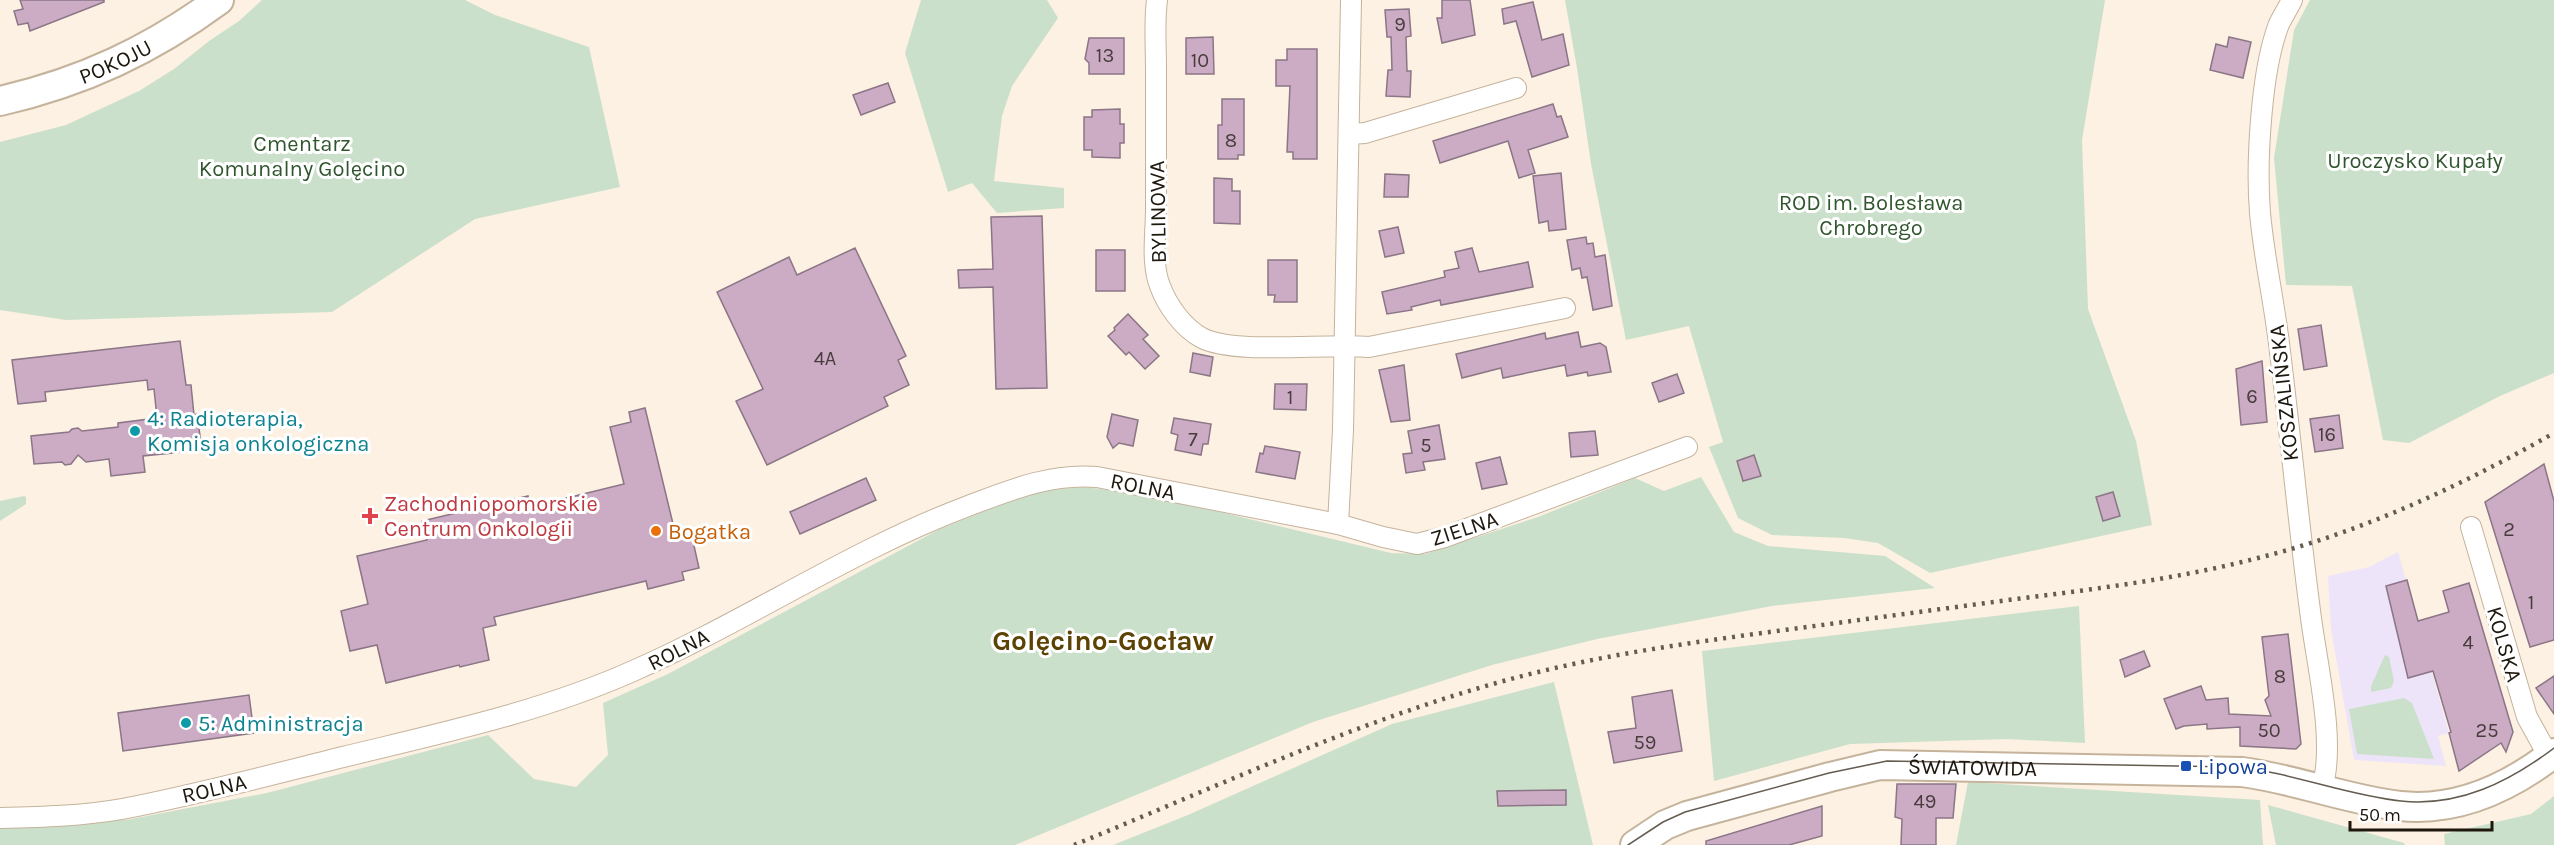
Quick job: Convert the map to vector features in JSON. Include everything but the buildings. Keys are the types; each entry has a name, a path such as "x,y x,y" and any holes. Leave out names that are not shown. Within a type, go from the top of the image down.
{"street":[{"name":"POKOJU","path":"0,100 29,94 95,73 162,39 219,0"},
{"name":"BYLINOWA","path":"1157,0 1156,262 1159,284 1172,309 1185,325 1202,338 1220,344 1344,345"},
{"path":"1338,524 1351,0"},
{"name":"KOSZALIŃSKA","path":"2292,0 2279,24 2268,71 2259,160 2260,212 2280,352 2290,461 2328,753 2327,771 2322,788"},
{"path":"1349,134 1365,133 1516,88"},
{"path":"1344,345 1369,347 1565,308"},
{"name":"ZIELNA","path":"1338,524 1418,544 1455,533 1687,447"},
{"name":"ROLNA","path":"0,818 71,815 121,809 307,766 546,706 636,670 915,526 1020,486 1052,478 1097,477 1338,524"},
{"name":"KOLSKA","path":"2471,527 2527,717 2551,755"},
{"path":"2322,788 2398,805 2435,805 2472,798 2495,790 2516,779 2551,755"},
{"name":"ŚWIATOWIDA","path":"1635,845 1665,825 1687,816 1880,765 2226,771 2256,774 2322,788"}],"shaded area":[{"path":"2398,552 2449,733 2438,736 2446,766 2354,760 2331,629 2328,576 2369,567"}],"green space":[{"name":"Cmentarz Komunalny Golęcino","path":"262,0 465,0 495,15 589,47 620,187 475,219 332,312 66,320 0,310 0,142 66,125 139,91 174,69 239,21"},
{"path":"921,0 1047,0 1058,18 1012,86 1002,116 994,181 1064,188 1064,208 997,213 972,183 948,192 905,53"},
{"name":"ROD im. Bolesława Chrobrego","path":"1565,0 2105,0 2082,140 2088,309 2136,441 2152,525 1930,573 1878,543 1844,538 1772,535 1738,518 1709,447 1723,442 1689,326 1626,340 1591,164"},
{"name":"Uroczysko Kupały","path":"2310,0 2554,0 2554,373 2500,396 2409,443 2383,440 2352,286 2286,285 2274,158 2294,30"},
{"path":"1701,477 1734,532 1768,546 1885,556 1935,588 1772,606 1597,639 1492,665 1313,722 1015,845 0,845 0,822 126,820 267,793 488,735 534,779 576,787 608,755 603,703 668,674 938,530 997,506 1047,490 1086,487 1158,497 1391,553 1425,554 1538,517 1635,478 1664,491"},
{"path":"24,496 26,504 0,521 0,501"},
{"path":"2079,606 2085,743 2007,739 1850,744 1714,781 1702,651"},
{"path":"2385,655 2389,657 2394,681 2391,688 2371,692 2371,686"},
{"path":"1554,682 1593,845 1113,845 1188,815 1392,724"},
{"path":"2404,698 2412,703 2434,759 2357,754 2349,709"},
{"path":"1968,782 2260,800 2263,845 1956,845"},
{"path":"2554,796 2554,845 2445,845 2444,834 2531,814"},
{"path":"2268,805 2404,843 2405,845 2276,845"}],"tram line":[{"path":"1628,845 1663,822 1685,812 1829,773 1887,761 2235,767 2277,774 2380,798 2422,802 2443,800 2482,790 2519,771 2554,748"}],"railway":[{"path":"1074,845 1322,742 1449,697 1513,678 1578,663 1662,648 2106,587 2225,566 2293,548 2370,522 2445,490 2554,433"}],"place":[{"name":"4: Radioterapia, Komisja onkologiczna","path":"135,431"},
{"name":"Zachodniopomorskie Centrum Onkologii","path":"370,516"},
{"name":"Bogatka","path":"656,531"},
{"name":"5: Administracja","path":"186,723"},
{"name":"Lipowa","path":"2186,766"}],"district":[{"name":"Golęcino-Gocław","path":"1103,640"}]}
